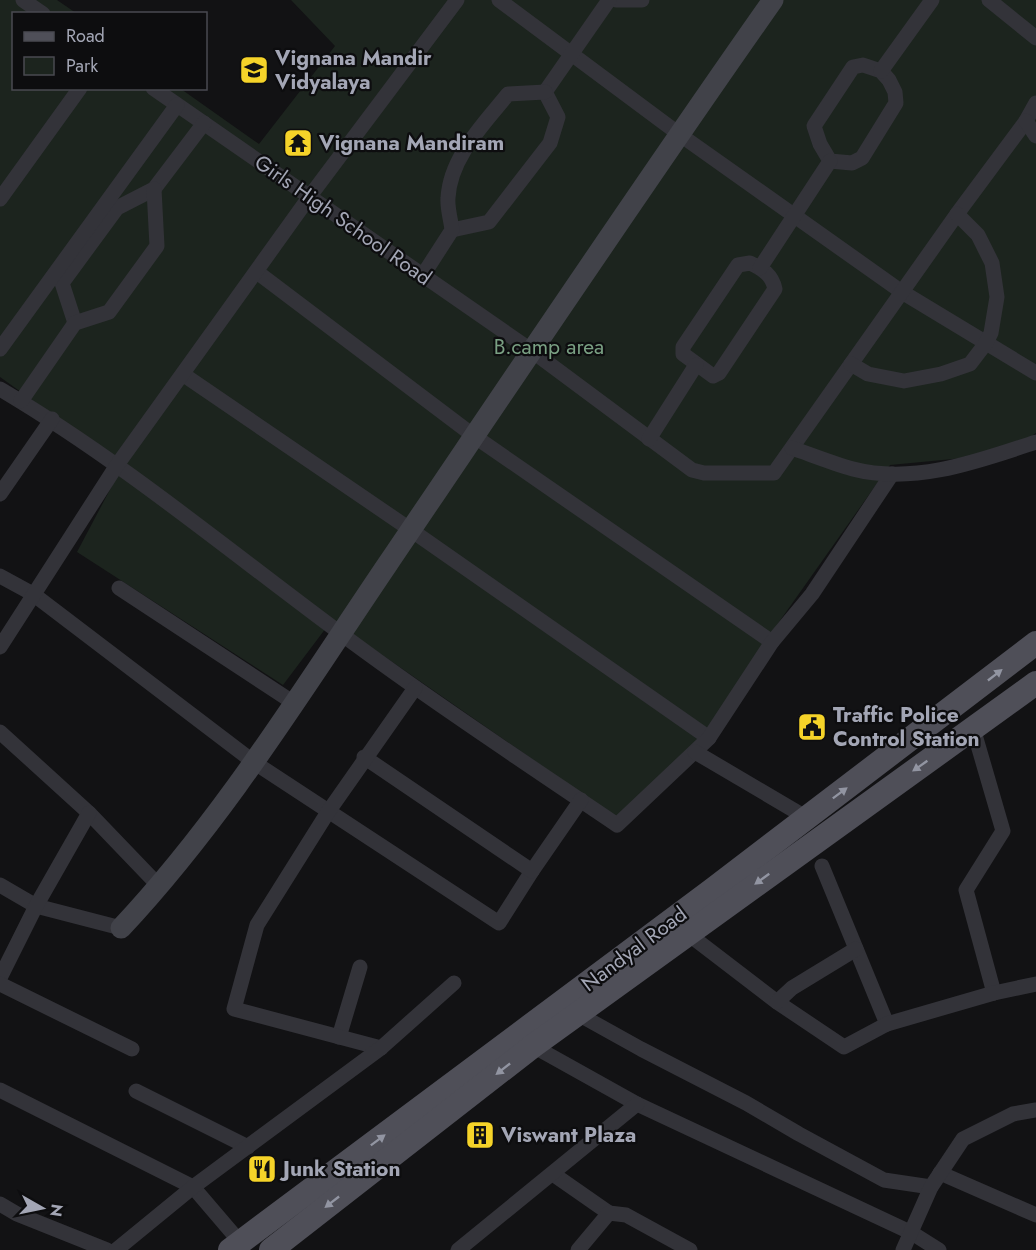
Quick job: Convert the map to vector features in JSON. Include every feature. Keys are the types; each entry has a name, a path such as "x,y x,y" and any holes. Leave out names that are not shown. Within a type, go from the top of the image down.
{"main road":[{"name":"Nandyal Road","path":"235,1246 807,819 1036,643"},
{"name":"Nandyal Road","path":"271,1250 533,1046 1036,683"}],"street":[{"path":"23,0 40,12"},
{"path":"0,647 117,465 184,375 310,196 457,0"},
{"path":"499,0 679,134 902,291 1036,374"},
{"path":"545,92 609,0"},
{"path":"616,0 642,0"},
{"path":"0,885 36,906 121,928 160,887 255,763 679,134 773,0"},
{"path":"881,71 932,0"},
{"path":"989,0 1036,38"},
{"path":"864,65 881,71 895,92 896,103 862,158 852,162 830,161 820,144 814,126 853,67 864,65"},
{"path":"0,199 79,90"},
{"name":"Girls High School Road","path":"156,90 532,351 692,470 704,473 774,473 792,448"},
{"path":"452,231 489,222 550,143 558,117 545,92"},
{"path":"423,275 452,231 447,199 454,168 480,129 508,94 545,92"},
{"path":"1036,103 1026,122 957,214 792,448 855,469 892,474 943,469 985,459 1036,442"},
{"path":"0,349 177,105"},
{"path":"1026,122 1036,136"},
{"path":"75,323 62,283 117,208 154,189 204,123"},
{"path":"760,268 830,161"},
{"path":"21,401 75,323 110,312 157,246 154,189"},
{"path":"851,364 868,374 904,381 941,374 969,364 986,343 991,333 997,297 992,263 978,235 957,214"},
{"path":"750,262 760,268 773,279 775,290 719,373 713,376 683,354 683,347 738,265 750,262"},
{"path":"257,272 474,436 772,642"},
{"path":"649,440 696,365"},
{"path":"184,375 709,738"},
{"path":"0,389 51,419 117,465 415,688 617,825 709,738 772,642 812,594 892,474"},
{"path":"0,494 51,419"},
{"path":"0,576 33,594 255,763 499,922 581,800"},
{"path":"119,588 294,703"},
{"path":"381,1048 234,1009 257,925 364,757 415,688"},
{"path":"973,728 1003,831 966,890 994,993"},
{"path":"0,732 89,813 160,887"},
{"path":"695,752 807,819"},
{"path":"364,757 532,871"},
{"path":"0,978 36,906 89,813"},
{"path":"822,866 888,1024"},
{"path":"687,933 777,1002 844,1047 888,1024 994,993 1036,984"},
{"path":"777,1002 792,988 856,949"},
{"path":"339,1037 360,967"},
{"path":"116,1250 193,1187 381,1048 454,983"},
{"path":"0,984 132,1049"},
{"path":"578,1014 640,1049 746,1102 884,1180 931,1187"},
{"path":"533,1046 637,1104 912,1233 939,1250"},
{"path":"0,1090 193,1187 235,1246"},
{"path":"136,1091 248,1147"},
{"path":"458,1250 637,1104"},
{"path":"903,1250 931,1187 963,1139 1013,1114 1036,1110"},
{"path":"940,1173 1036,1215"},
{"path":"553,1174 609,1213 626,1215 690,1250"},
{"path":"1018,1206 1036,1202"},
{"path":"0,1204 17,1214 107,1250"},
{"path":"578,1250 609,1213"}],"green space":[{"name":"B.camp area","path":"0,0 57,0 75,12 12,12 12,90 182,90 259,144 335,46 291,0 1036,0 1036,433 1029,438 974,457 890,465 762,646 703,737 617,818 332,620 283,685 77,552 123,465 0,377"}],"place":[{"name":"Vignana Mandir Vidyalaya","path":"254,70"},
{"name":"Vignana Mandiram","path":"298,143"},
{"name":"Traffic Police Control Station","path":"812,727"},
{"name":"Viswant Plaza","path":"480,1135"},
{"name":"Junk Station","path":"262,1169"}]}
